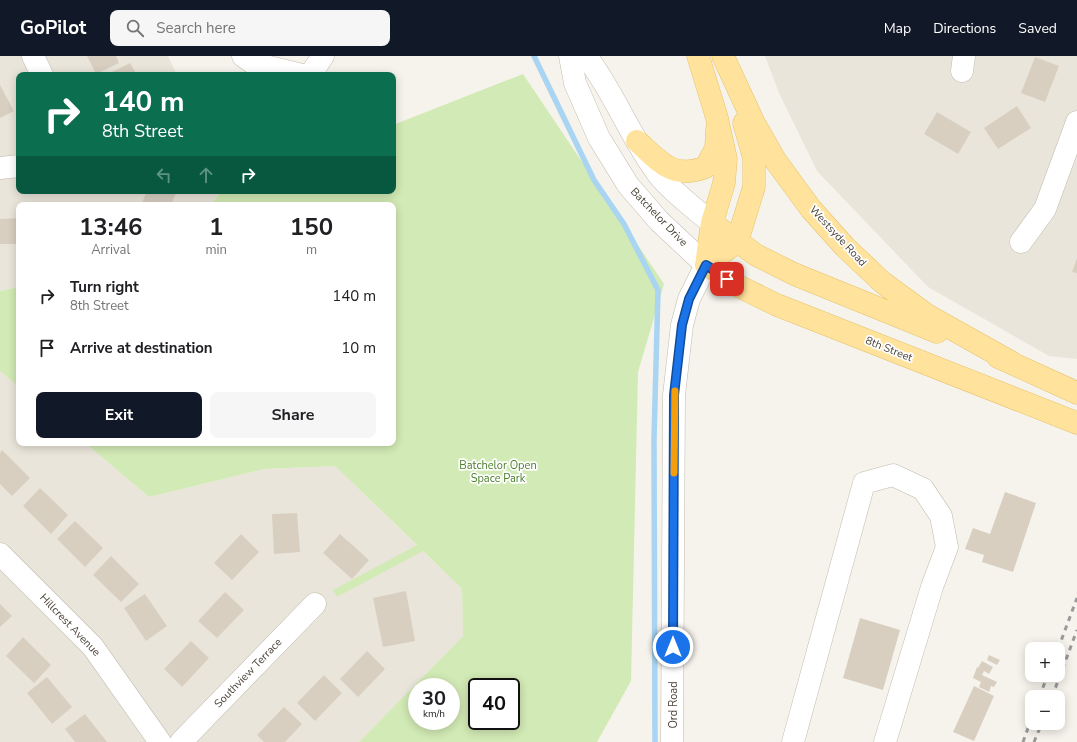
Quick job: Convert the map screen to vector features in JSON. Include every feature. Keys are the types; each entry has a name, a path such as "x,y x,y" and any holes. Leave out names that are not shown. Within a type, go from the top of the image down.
{"main road":[{"path":"698,56 717,118 726,159 724,183 712,223 706,265"},
{"path":"706,265 737,242 754,187 754,158 725,59"},
{"name":"Westsyde Road","path":"725,59 754,123 774,160 811,209 845,247 882,282 927,315 1011,362"},
{"path":"637,142 664,166 679,172 694,172 706,168 716,148 717,118"},
{"path":"712,223 756,255 794,274 1011,362 1077,393"},
{"name":"8th Street","path":"706,265 738,286 777,305 1073,421"}],"street":[{"path":"33,56 41,72"},
{"path":"243,56 253,63 290,72"},
{"path":"312,72 323,56"},
{"name":"Batchelor Drive","path":"570,56 575,82 599,138 628,185 660,221 706,265"},
{"path":"586,56 598,71 637,142 658,174 712,223"},
{"path":"1021,242 1045,209 1077,122"},
{"path":"0,168 16,166"},
{"name":"Ord Road","path":"672,742 674,395 682,325 689,299 706,265"},
{"path":"793,742 864,483 892,476 924,488 941,516 948,547 932,587 885,742"},
{"name":"Hillcrest Avenue","path":"0,554 93,647 160,742"},
{"name":"Southview Terrace","path":"181,742 315,604"}],"shaded area":[{"path":"0,56 168,56 176,72 16,72 16,194 219,194 212,202 16,202 16,288 0,291"},
{"path":"765,56 1077,56 1077,359 1049,356 928,287 817,171 779,93"},
{"path":"0,371 16,384 16,446 89,446 149,497 264,469 335,466 462,589 463,636 422,678 408,678 408,692 359,742 0,742"}],"green space":[{"name":"Batchelor Open Space Park","path":"523,74 664,284 638,372 631,681 597,742 359,742 408,692 408,730 460,730 460,678 422,678 463,636 462,589 423,551 337,597 333,590 417,545 335,466 264,469 149,497 89,446 396,446 396,202 212,202 219,194 396,194 396,124"},
{"path":"16,288 16,384 0,371 0,291"}],"building":[{"path":"87,56 116,56 119,63 100,72 95,72"},
{"path":"1035,57 1059,66 1045,102 1021,93"},
{"path":"130,63 135,72 112,72"},
{"path":"0,85 14,111 0,118"},
{"path":"1017,106 1031,128 998,149 984,128"},
{"path":"937,112 971,132 958,154 924,134"},
{"path":"146,194 176,194 172,202 142,202"},
{"path":"16,218 16,244 0,244 0,219"},
{"path":"1077,258 1077,273 1072,272"},
{"path":"2,450 30,478 12,496 0,484 0,453"},
{"path":"40,488 68,515 51,534 23,506"},
{"path":"1005,492 1036,503 1013,572 982,562 984,555 965,549 973,528 990,534"},
{"path":"297,513 300,552 274,554 272,514"},
{"path":"75,521 103,548 85,567 57,539"},
{"path":"241,534 259,552 232,580 214,563"},
{"path":"340,534 369,560 352,579 323,553"},
{"path":"111,556 139,584 121,602 93,575"},
{"path":"406,591 415,641 383,647 373,598"},
{"path":"225,592 244,610 217,638 198,621"},
{"path":"145,594 167,626 146,641 124,608"},
{"path":"0,604 12,616 0,627"},
{"path":"860,618 900,630 883,690 843,678"},
{"path":"23,637 51,665 34,683 6,656"},
{"path":"191,641 209,658 182,687 164,669"},
{"path":"367,651 385,669 358,697 340,679"},
{"path":"989,655 1000,660 997,665 987,660"},
{"path":"982,661 993,667 989,674 984,671 982,675 997,682 994,687 991,686 989,692 979,687 981,682 973,678 977,667 978,668"},
{"path":"324,675 342,693 315,721 297,703"},
{"path":"47,677 72,707 52,724 27,693"},
{"path":"974,686 994,696 974,741 953,732"},
{"path":"284,707 302,724 285,742 264,742 257,735"},
{"path":"85,714 107,742 75,742 65,729"}],"waterway":[{"path":"534,56 594,180 624,224 658,290 654,439 655,742"}],"railway":[{"path":"1061,642 1077,598"},
{"path":"1055,690 1077,630"},
{"path":"1042,690 1045,682"},
{"path":"1023,742 1027,730"},
{"path":"1034,742 1039,730"}],"slow traffic":[{"path":"674,473 675,391"}],"route":[{"path":"673,647 674,395 682,325 689,299 706,265 727,279"}]}
